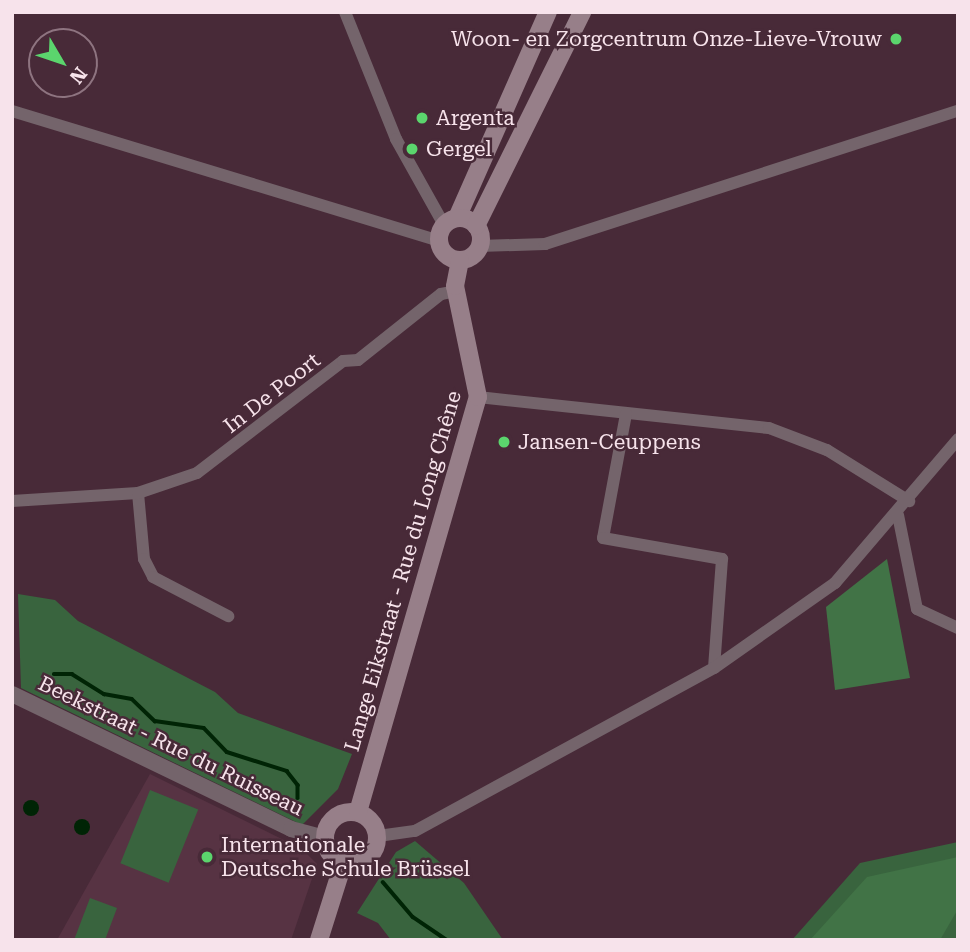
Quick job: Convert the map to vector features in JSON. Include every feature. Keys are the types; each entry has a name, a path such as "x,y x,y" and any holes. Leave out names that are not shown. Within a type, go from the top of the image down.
{"main road":[{"path":"548,12 446,228 445,254 460,260 479,246 476,226 582,12"},
{"path":"446,228 476,226"},
{"name":"Lange Eikstraat - Rue du Long Chêne","path":"358,812 478,397 456,291 460,260"},
{"path":"358,812 370,820 378,836 368,859 343,864 318,837 335,817 358,812"},
{"path":"319,940 343,864"}],"street":[{"path":"345,12 396,139 446,228"},
{"path":"12,111 446,228"},
{"path":"479,246 545,244 958,111"},
{"name":"In De Poort","path":"12,502 138,493 197,473 343,361 358,360 441,294 456,291"},
{"path":"478,397 789,433 909,501"},
{"path":"626,414 603,538 722,559 713,668"},
{"path":"378,836 415,831 713,668 835,583 898,516 958,439"},
{"path":"138,493 144,559 153,577 228,616"},
{"path":"898,516 917,609 958,628"},
{"name":"Beekstraat - Rue du Ruisseau","path":"12,694 318,837"}],"shaded area":[{"path":"887,559 910,678 835,690 826,607"},
{"path":"18,594 55,600 78,621 215,692 238,713 352,754 338,789 302,825 21,688"},
{"name":"Internationale Deutsche Schule Brüssel","path":"150,774 302,849 317,864 291,940 57,940"},
{"path":"150,790 198,809 169,883 120,863"},
{"path":"28,800 34,800 39,808 37,814 28,816 23,811 23,805"},
{"path":"82,819 88,821 88,833 82,835 76,833 74,827 76,821"},
{"path":"415,841 464,883 503,940 391,940 378,923 357,913 396,852"},
{"path":"958,842 958,940 792,940 860,863"},
{"path":"958,857 958,909 940,940 810,940 867,877"},
{"path":"90,898 117,908 105,940 74,940"}],"waterway":[{"path":"54,674 72,674 104,694 132,699 155,721 204,728 227,752 287,771 298,785 298,798"},
{"path":"383,882 413,917 447,940"}],"place":[{"name":"Woon- en Zorgcentrum Onze-Lieve-Vrouw","path":"896,39"},
{"name":"Argenta","path":"422,118"},
{"name":"Gergel","path":"412,149"},
{"name":"Jansen-Ceuppens","path":"504,442"},
{"name":"Internationale Deutsche Schule Brüssel","path":"207,857"}]}
